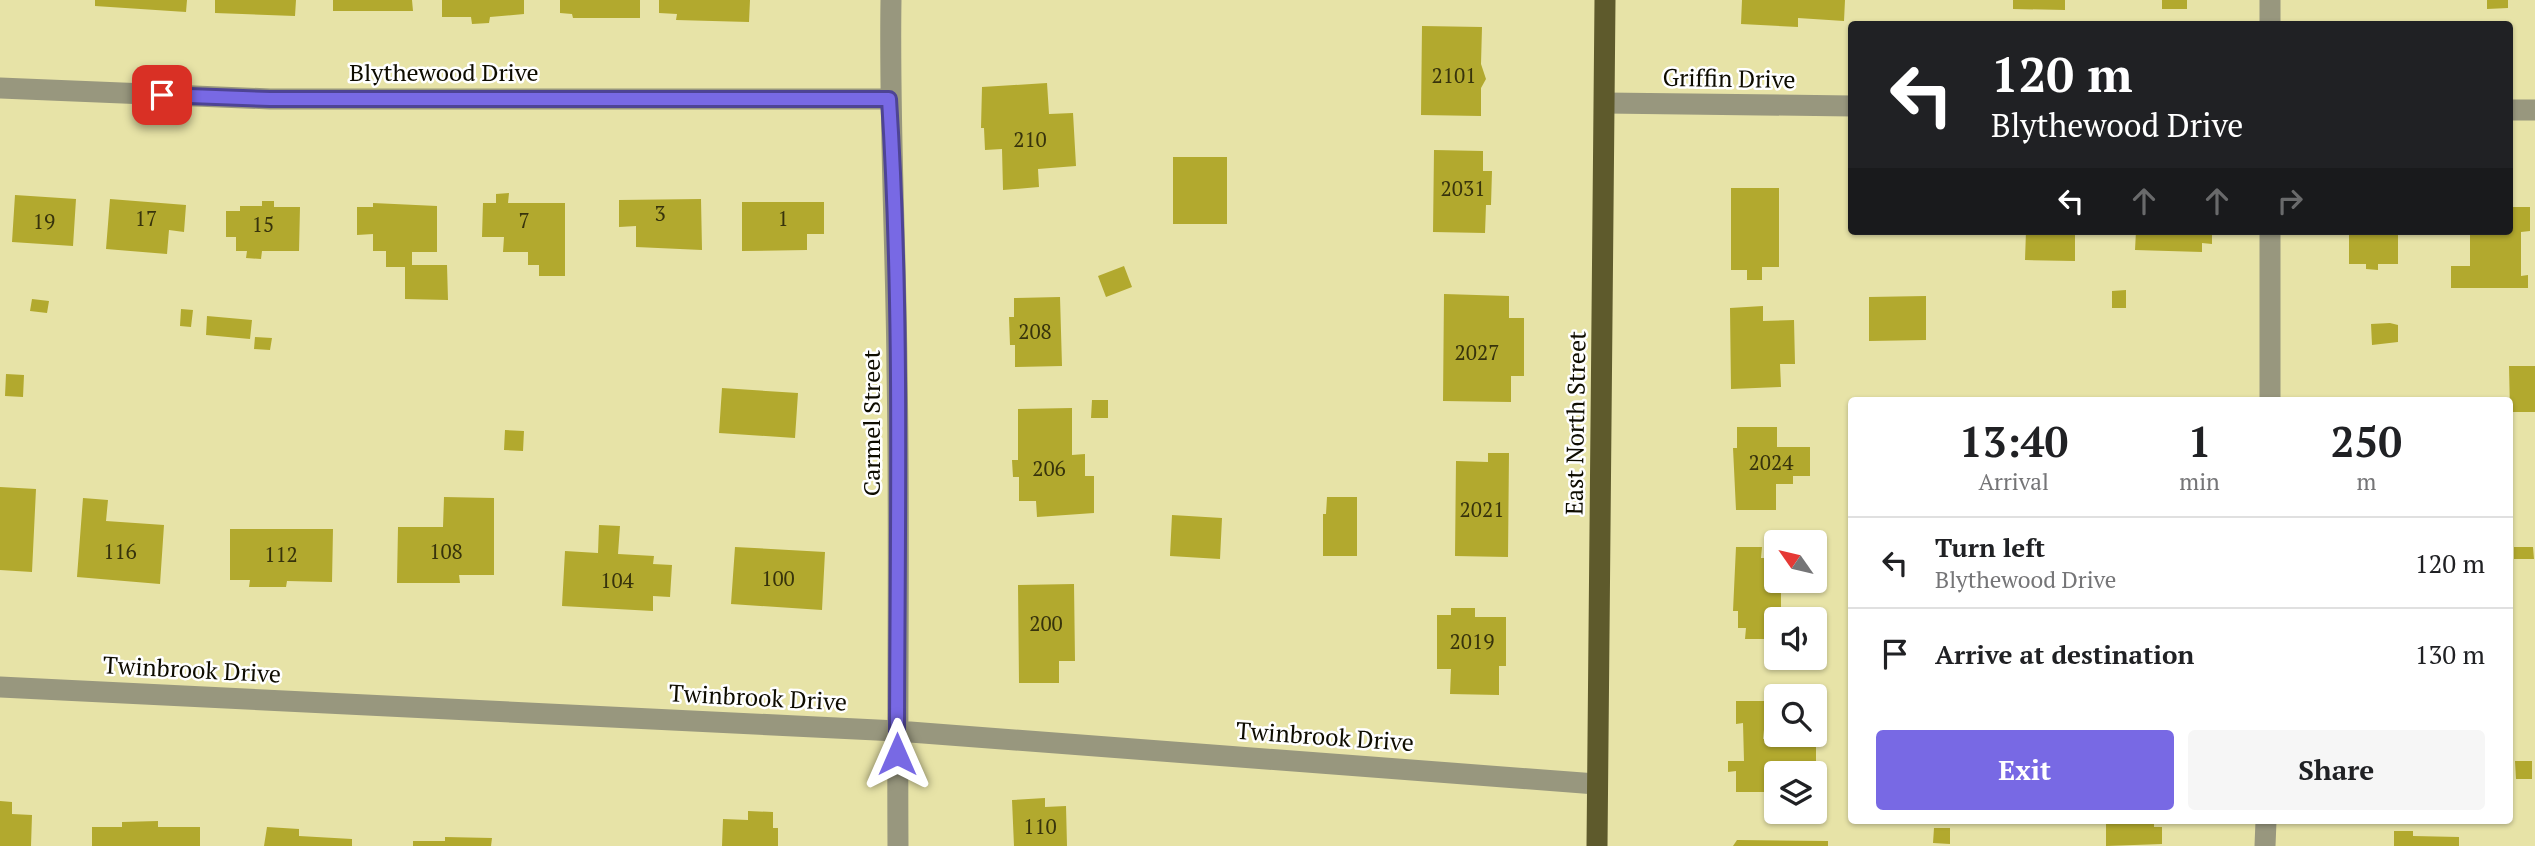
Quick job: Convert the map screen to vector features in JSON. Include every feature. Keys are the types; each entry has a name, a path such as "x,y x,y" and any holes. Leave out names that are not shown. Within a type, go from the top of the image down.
{"main road":[{"name":"East North Street","path":"1597,846 1605,0"}],"street":[{"name":"Carmel Street","path":"891,0 889,99 895,202 898,398 898,846"},
{"path":"2270,0 2270,21"},
{"name":"Blythewood Drive","path":"0,88 270,99 889,99"},
{"name":"Griffin Drive","path":"1605,103 1848,106"},
{"path":"2513,110 2535,110"},
{"path":"2270,235 2270,397"},
{"name":"Twinbrook Drive","path":"0,687 897,731 1315,760 1596,784"},
{"path":"2265,846 2266,824"}],"building":[{"path":"95,0 187,0 186,12 95,6"},
{"path":"215,0 296,0 295,16 215,13"},
{"path":"333,0 412,0 413,11 333,11"},
{"path":"442,0 524,0 524,14 490,17 489,23 472,24 471,17 442,17"},
{"path":"560,0 640,0 640,18 573,18 572,14 560,13"},
{"path":"659,0 750,0 749,22 676,20 677,14 659,13"},
{"path":"1742,0 1845,0 1844,21 1798,18 1798,27 1741,24"},
{"path":"2013,0 2065,0 2065,10 2013,9"},
{"path":"2162,0 2187,0 2187,9 2162,9"},
{"path":"2487,0 2508,0 2508,8 2487,9"},
{"path":"1422,26 1482,27 1481,64 1486,79 1481,88 1481,116 1421,115"},
{"path":"1047,83 1049,114 1073,113 1076,166 1038,169 1039,187 1003,190 1002,149 985,150 984,128 981,128 982,87"},
{"path":"1434,150 1483,151 1483,171 1492,171 1491,205 1486,205 1485,233 1433,232"},
{"path":"1173,157 1227,157 1227,224 1173,224"},
{"path":"1731,188 1779,188 1779,267 1762,267 1762,280 1747,280 1747,270 1731,270"},
{"path":"509,193 508,203 565,203 565,276 539,276 539,265 528,265 528,252 503,252 504,237 482,237 483,203 496,203 496,194"},
{"path":"15,195 76,199 73,246 12,242"},
{"path":"110,199 186,205 184,232 169,230 167,254 106,249"},
{"path":"701,199 702,250 636,247 636,226 619,227 619,200"},
{"path":"262,201 274,201 274,207 300,207 299,251 262,251 261,259 246,258 247,251 236,251 236,237 226,237 226,211 240,211 240,206 262,206"},
{"path":"742,202 824,202 824,234 807,234 807,250 742,251"},
{"path":"373,203 437,206 437,252 412,252 412,265 447,265 448,300 405,299 405,267 386,267 386,251 373,251 373,234 357,235 357,207 373,207"},
{"path":"2513,207 2530,207 2530,231 2521,232 2521,276 2528,275 2528,288 2451,288 2451,266 2470,266 2470,235 2513,235"},
{"path":"2026,235 2075,235 2075,261 2025,260"},
{"path":"2136,235 2212,235 2212,244 2202,243 2202,252 2135,250"},
{"path":"2349,235 2398,235 2398,264 2378,264 2378,270 2366,269 2366,264 2349,264"},
{"path":"1124,266 1132,287 1106,297 1098,276"},
{"path":"2126,290 2126,308 2112,308 2112,291"},
{"path":"1444,294 1509,296 1509,318 1524,318 1524,376 1511,376 1511,402 1443,401"},
{"path":"1926,296 1926,340 1869,341 1869,297"},
{"path":"1060,297 1062,366 1015,367 1015,345 1010,345 1009,317 1014,317 1014,298"},
{"path":"32,299 49,301 47,313 30,311"},
{"path":"1763,306 1763,321 1794,320 1795,364 1780,364 1781,387 1731,389 1730,308"},
{"path":"181,309 193,310 191,327 180,326"},
{"path":"207,316 252,320 250,339 206,335"},
{"path":"2371,324 2398,325 2398,342 2372,345"},
{"path":"255,337 272,338 270,350 254,349"},
{"path":"2509,366 2535,366 2535,412 2513,412 2513,397 2510,397"},
{"path":"6,374 24,375 23,397 5,396"},
{"path":"722,388 798,393 795,438 719,433"},
{"path":"1092,400 1108,400 1108,418 1091,418"},
{"path":"1072,408 1072,455 1085,454 1085,476 1094,476 1094,513 1037,517 1036,501 1019,501 1019,477 1013,477 1012,460 1018,460 1018,409"},
{"path":"1737,427 1777,427 1777,447 1810,447 1810,476 1793,476 1793,484 1776,484 1776,510 1736,510 1733,448 1737,448"},
{"path":"505,430 524,431 523,451 504,450"},
{"path":"1488,453 1509,453 1508,557 1455,556 1456,461 1488,462"},
{"path":"0,487 36,489 32,572 0,570"},
{"path":"444,497 494,498 494,575 459,575 460,583 397,583 398,527 443,527"},
{"path":"1327,497 1357,497 1357,556 1323,556 1323,514 1326,514"},
{"path":"83,498 108,500 106,521 164,525 160,584 77,577"},
{"path":"1172,515 1222,518 1220,559 1170,556"},
{"path":"599,525 620,526 618,554 654,556 653,564 672,565 670,597 653,596 653,611 562,606 565,551 598,553"},
{"path":"230,529 333,529 332,582 287,581 286,587 249,587 250,580 230,580"},
{"path":"735,547 825,552 822,610 731,604"},
{"path":"1736,547 1762,547 1764,593 1781,593 1781,607 1764,607 1764,639 1745,639 1746,628 1738,628 1738,611 1733,611"},
{"path":"2514,547 2533,547 2534,559 2514,559"},
{"path":"1074,584 1075,661 1059,661 1059,683 1019,683 1018,585"},
{"path":"1451,608 1475,608 1475,617 1506,617 1506,666 1499,666 1499,695 1450,694 1451,669 1437,669 1437,615 1451,615"},
{"path":"1736,701 1764,701 1764,747 1816,747 1816,761 1764,761 1764,792 1736,792 1736,771 1728,772 1728,761 1744,761 1743,723 1736,724"},
{"path":"2515,761 2532,761 2532,779 2516,779"},
{"path":"1045,798 1045,807 1066,806 1067,846 1014,846 1012,800"},
{"path":"0,801 12,802 12,814 32,815 31,846 0,846"},
{"path":"748,811 773,812 773,828 778,828 778,846 722,846 723,819 748,820"},
{"path":"158,821 158,827 200,827 200,846 92,846 92,827 122,827 122,822"},
{"path":"2106,824 2154,824 2154,827 2162,827 2162,844 2106,846"},
{"path":"267,827 299,829 299,836 352,839 352,846 264,846"},
{"path":"1934,828 1950,828 1950,844 1933,843"},
{"path":"2394,831 2413,831 2413,836 2459,837 2459,846 2394,846"},
{"path":"445,837 492,838 491,846 413,846 413,841 445,841"},
{"path":"1737,840 1828,841 1828,846 1733,846"}],"route":[{"path":"162,95 270,99 889,99 895,202 898,398 897,754"}]}
